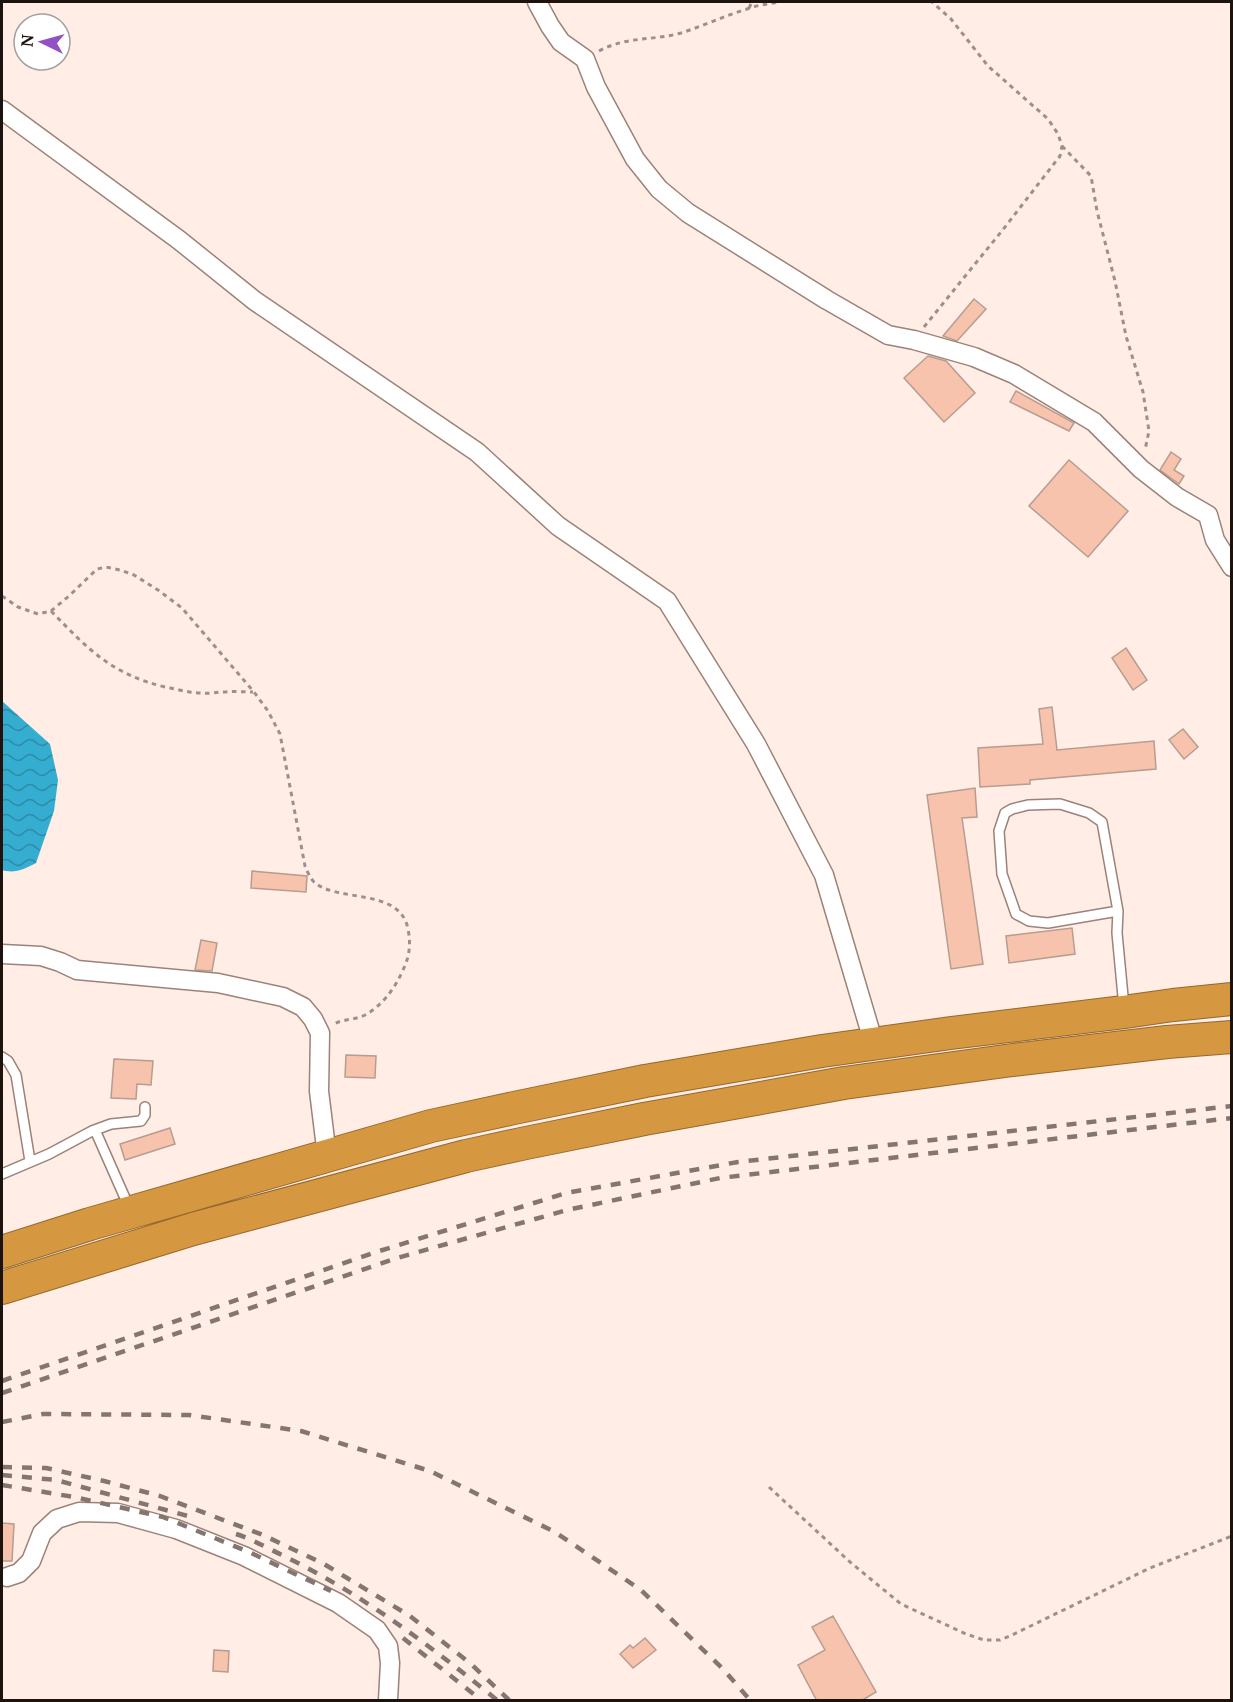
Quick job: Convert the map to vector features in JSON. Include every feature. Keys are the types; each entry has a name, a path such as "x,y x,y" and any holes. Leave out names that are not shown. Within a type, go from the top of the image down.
{"highway":[{"path":"2,1252 131,1212 431,1126 514,1108 697,1072 822,1051 1232,999"},
{"path":"2,1288 193,1229 466,1156 526,1143 844,1083 1167,1042 1232,1037"}],"street":[{"path":"537,2 561,42 585,59 596,87 635,159 659,189 688,213 827,300 888,335 974,357 1014,374 1094,422 1141,469 1177,497 1208,515 1215,540 1232,567"},
{"path":"2,111 178,240 255,301 477,452 558,526 667,601 756,744 824,875 874,1044"},
{"path":"2,954 41,956 77,970 218,983 283,997 303,1007 313,1019 320,1033 319,1091 327,1156"},
{"path":"7,1577 19,1574 31,1561 42,1533 57,1519 80,1512 117,1513 176,1529 244,1556 338,1603 377,1630 388,1646 390,1664 388,1701"}],"lane":[{"path":"1118,911 1048,923 1029,921 1016,914 1002,874 999,831 1005,813 1028,805 1060,804 1089,813 1102,822 1118,911 1117,933 1124,1012"},
{"path":"2,1057 8,1061 16,1074 30,1161"},
{"path":"2,1174 95,1130 111,1124 141,1121 145,1115 145,1107"},
{"path":"95,1130 131,1212"}],"path":[{"path":"749,8 752,2"},
{"path":"585,59 611,44 679,33 749,8 778,2"},
{"path":"932,2 951,19 988,66 1048,119 1058,134 1062,146 1091,176 1126,336 1143,392 1149,431 1141,469"},
{"path":"914,340 1060,156 1062,146"},
{"path":"2,596 18,607 38,614 51,611 97,568 106,567 127,572 158,590 182,608 268,711 280,734 304,866 314,881 321,886 334,891 364,896 393,908 406,920 410,940 404,969 378,1006 363,1016 337,1022 320,1033"},
{"path":"51,611 87,649 126,675 148,683 186,691 254,692"},
{"path":"769,1487 850,1562 901,1604 984,1640 999,1640 1010,1636 1150,1568 1232,1536"}],"water":[{"path":"2,701 50,744 58,780 54,811 36,863 15,871 2,870"}],"building":[{"path":"974,299 986,309 957,341 943,336"},
{"path":"928,356 946,361 975,393 944,422 904,378"},
{"path":"1016,391 1074,423 1069,431 1010,402"},
{"path":"1171,452 1181,459 1174,470 1184,476 1179,484 1160,470"},
{"path":"1069,460 1128,511 1088,557 1029,506"},
{"path":"1126,648 1147,680 1133,690 1112,658"},
{"path":"1052,707 1057,750 1154,741 1156,769 1030,780 1030,784 980,787 978,748 1043,744 1039,709"},
{"path":"1183,729 1198,747 1184,759 1169,740"},
{"path":"975,788 977,817 962,818 983,964 951,969 927,795"},
{"path":"252,871 307,876 306,892 251,888"},
{"path":"1072,928 1075,954 1009,963 1006,936"},
{"path":"201,940 217,943 212,971 195,970"},
{"path":"346,1055 376,1056 375,1078 345,1077"},
{"path":"114,1059 153,1061 151,1085 137,1084 136,1099 111,1098"},
{"path":"170,1128 175,1144 125,1160 120,1144"},
{"path":"2,1523 14,1524 12,1561 2,1561"},
{"path":"833,1616 876,1692 861,1701 817,1701 798,1665 825,1650 812,1627"},
{"path":"645,1638 656,1650 633,1668 620,1654 630,1645 633,1648"},
{"path":"214,1650 229,1651 228,1672 213,1671"}],"railway":[{"path":"2,1381 373,1253 566,1193 738,1162 1232,1106"},
{"path":"2,1393 397,1258 567,1210 720,1178 1232,1118"},
{"path":"2,1422 43,1414 189,1415 301,1431 430,1471 555,1532 641,1590 723,1669 750,1700"},
{"path":"2,1467 46,1468 104,1481 160,1496 263,1535 324,1564 410,1616 471,1664 509,1700"},
{"path":"2,1475 56,1480 188,1516"},
{"path":"2,1485 74,1497 163,1517 249,1552 331,1591"},
{"path":"236,1534 311,1570 367,1603 446,1659 497,1700"},
{"path":"403,1638 481,1700"}]}
